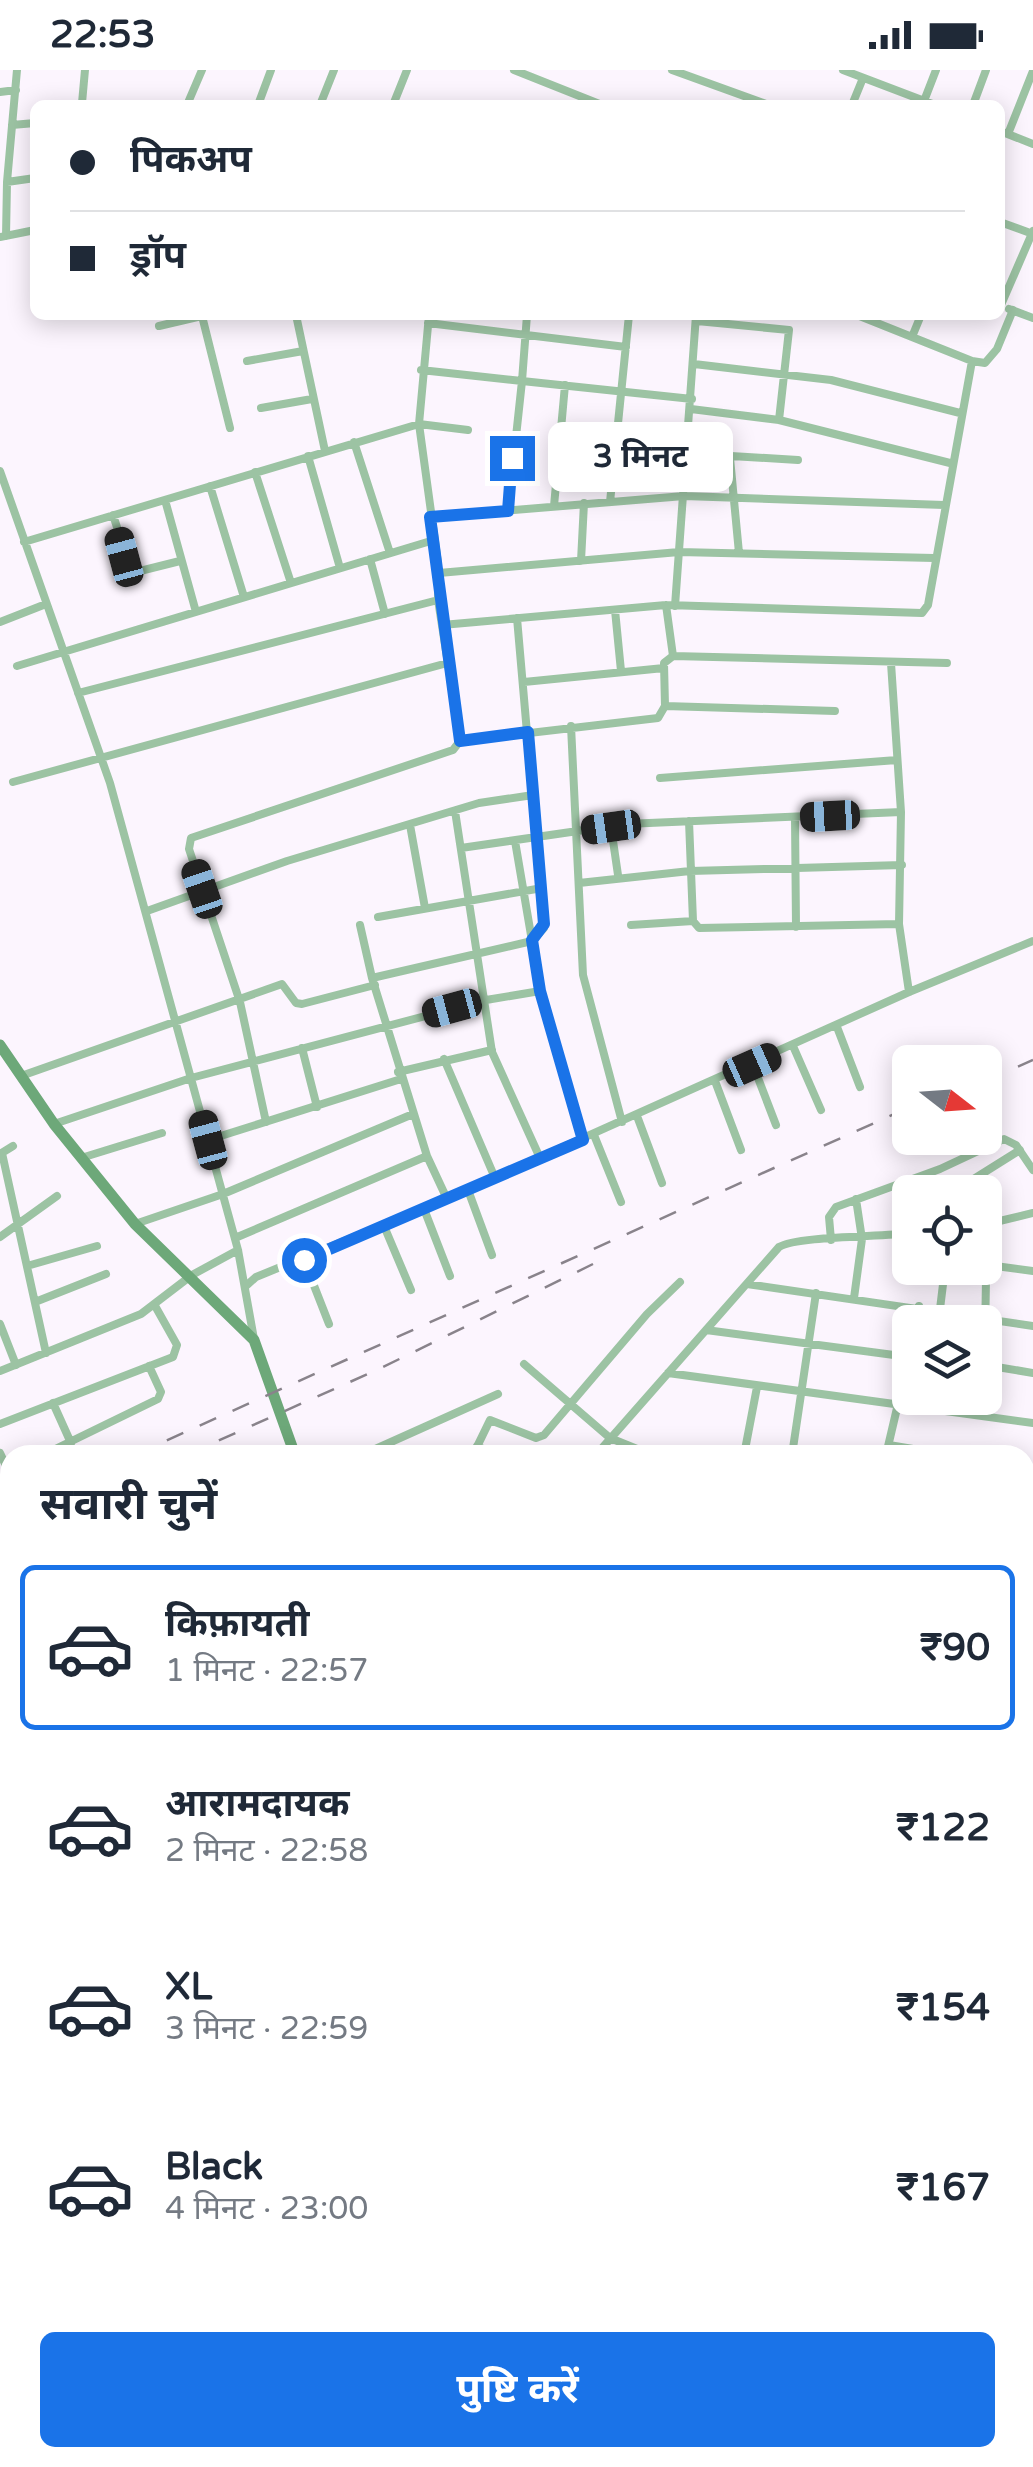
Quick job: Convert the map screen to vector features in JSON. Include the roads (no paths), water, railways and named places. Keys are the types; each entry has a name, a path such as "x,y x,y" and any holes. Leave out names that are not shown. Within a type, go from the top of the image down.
{"street":[{"path":"18,70 3,236 30,231"},
{"path":"82,100 85,70"},
{"path":"189,100 202,70"},
{"path":"260,100 271,70"},
{"path":"322,100 334,70"},
{"path":"395,100 407,70"},
{"path":"514,70 589,100"},
{"path":"672,70 755,100"},
{"path":"843,70 921,100"},
{"path":"855,100 875,70"},
{"path":"924,100 936,70"},
{"path":"975,100 986,70"},
{"path":"1005,131 1033,71"},
{"path":"0,92 16,90"},
{"path":"12,125 30,123"},
{"path":"1005,133 1033,144"},
{"path":"7,182 30,179"},
{"path":"1005,224 1033,233 1005,296"},
{"path":"1005,307 1033,318"},
{"path":"870,320 972,362 985,363 992,358 1013,310"},
{"path":"159,326 184,320"},
{"path":"205,320 230,428"},
{"path":"297,320 325,451"},
{"path":"428,320 419,424 439,573 438,600 460,741"},
{"path":"435,320 626,347"},
{"path":"508,511 526,320"},
{"path":"610,502 629,320"},
{"path":"266,1122 240,1002 189,849 197,835 453,750 460,741 658,718 665,706 664,668 672,656 670,605 679,552 696,320"},
{"path":"714,320 787,328 778,420"},
{"path":"912,337 919,320"},
{"path":"247,361 303,350"},
{"path":"442,625 670,605 918,614 928,605 950,464 972,362"},
{"path":"694,364 831,380 960,413"},
{"path":"422,370 692,398"},
{"path":"554,506 564,386"},
{"path":"261,408 312,399"},
{"path":"691,409 778,420 950,464"},
{"path":"24,542 419,424 468,430"},
{"path":"354,442 390,553"},
{"path":"616,449 798,460"},
{"path":"308,456 340,568"},
{"path":"730,458 740,553"},
{"path":"558,461 613,468"},
{"path":"255,472 291,583"},
{"path":"0,474 101,758 238,1250 254,1340 291,1445"},
{"path":"210,486 244,597"},
{"path":"430,517 684,496 944,505"},
{"path":"165,500 196,612"},
{"path":"581,561 584,503"},
{"path":"113,515 132,573 180,561"},
{"path":"17,666 434,540"},
{"path":"439,573 679,552 934,558"},
{"path":"370,560 385,614"},
{"path":"78,693 438,600"},
{"path":"0,622 46,604"},
{"path":"615,610 620,671"},
{"path":"21,1076 176,1025 282,984 302,1004 474,951 532,940 544,928 517,618"},
{"path":"672,656 891,664 947,662"},
{"path":"13,782 450,662"},
{"path":"891,664 901,812 899,924 909,992"},
{"path":"524,682 664,668"},
{"path":"665,706 835,711"},
{"path":"570,726 584,975 622,1122"},
{"path":"660,778 897,760"},
{"path":"146,911 202,889 456,810 533,795"},
{"path":"456,810 474,951 486,1000 492,1050 540,1158"},
{"path":"460,848 689,820 901,812"},
{"path":"795,818 796,927"},
{"path":"689,820 693,921 702,929 899,924"},
{"path":"410,824 424,908"},
{"path":"611,827 618,875"},
{"path":"515,841 540,991 583,1140"},
{"path":"579,883 618,875 902,865"},
{"path":"378,917 468,898 542,888"},
{"path":"631,925 693,921"},
{"path":"360,925 400,1075 427,1156 447,1199"},
{"path":"247,1285 256,1277 583,1140 909,992 1033,942"},
{"path":"54,1124 190,1078 486,1000 540,991"},
{"path":"838,1027 860,1087"},
{"path":"0,1045 54,1124 136,1224 254,1340"},
{"path":"794,1046 821,1110"},
{"path":"302,1048 317,1107"},
{"path":"208,1140 317,1107 444,1059 492,1050"},
{"path":"444,1059 494,1178"},
{"path":"752,1065 776,1125"},
{"path":"714,1081 741,1150"},
{"path":"136,1224 222,1194 413,1114"},
{"path":"637,1116 662,1183"},
{"path":"80,1158 162,1133"},
{"path":"594,1135 621,1202"},
{"path":"831,1240 830,1211 940,1170 1004,1139 1020,1150 1033,1170"},
{"path":"13,1146 1,1153 46,1353"},
{"path":"980,1175 1020,1150"},
{"path":"234,1238 427,1156"},
{"path":"468,1190 492,1256"},
{"path":"0,1237 57,1196"},
{"path":"854,1298 862,1239 856,1199"},
{"path":"424,1209 450,1276"},
{"path":"1002,1221 1033,1214"},
{"path":"384,1226 411,1290"},
{"path":"604,1445 786,1243 892,1235"},
{"path":"27,1266 96,1246"},
{"path":"0,1371 141,1314 187,1278 238,1250"},
{"path":"304,1260 329,1324"},
{"path":"1002,1267 1033,1272"},
{"path":"35,1302 106,1274"},
{"path":"478,1445 490,1420 541,1437 680,1282"},
{"path":"747,1284 912,1305"},
{"path":"794,1445 816,1293"},
{"path":"0,1424 173,1357 177,1348 154,1304"},
{"path":"1002,1320 1033,1326"},
{"path":"0,1324 16,1365"},
{"path":"706,1330 892,1353"},
{"path":"524,1364 610,1438 627,1445"},
{"path":"66,1445 158,1399 161,1392 149,1366"},
{"path":"1002,1368 1033,1373"},
{"path":"668,1373 892,1405"},
{"path":"746,1445 757,1387"},
{"path":"384,1445 498,1394"},
{"path":"52,1403 71,1443"},
{"path":"895,1415 889,1444 895,1445"},
{"path":"986,1415 1033,1423"}],"railway":[{"path":"1002,1074 1033,1060"},
{"path":"156,1445 892,1115"},
{"path":"208,1445 379,1369 593,1264"}]}
